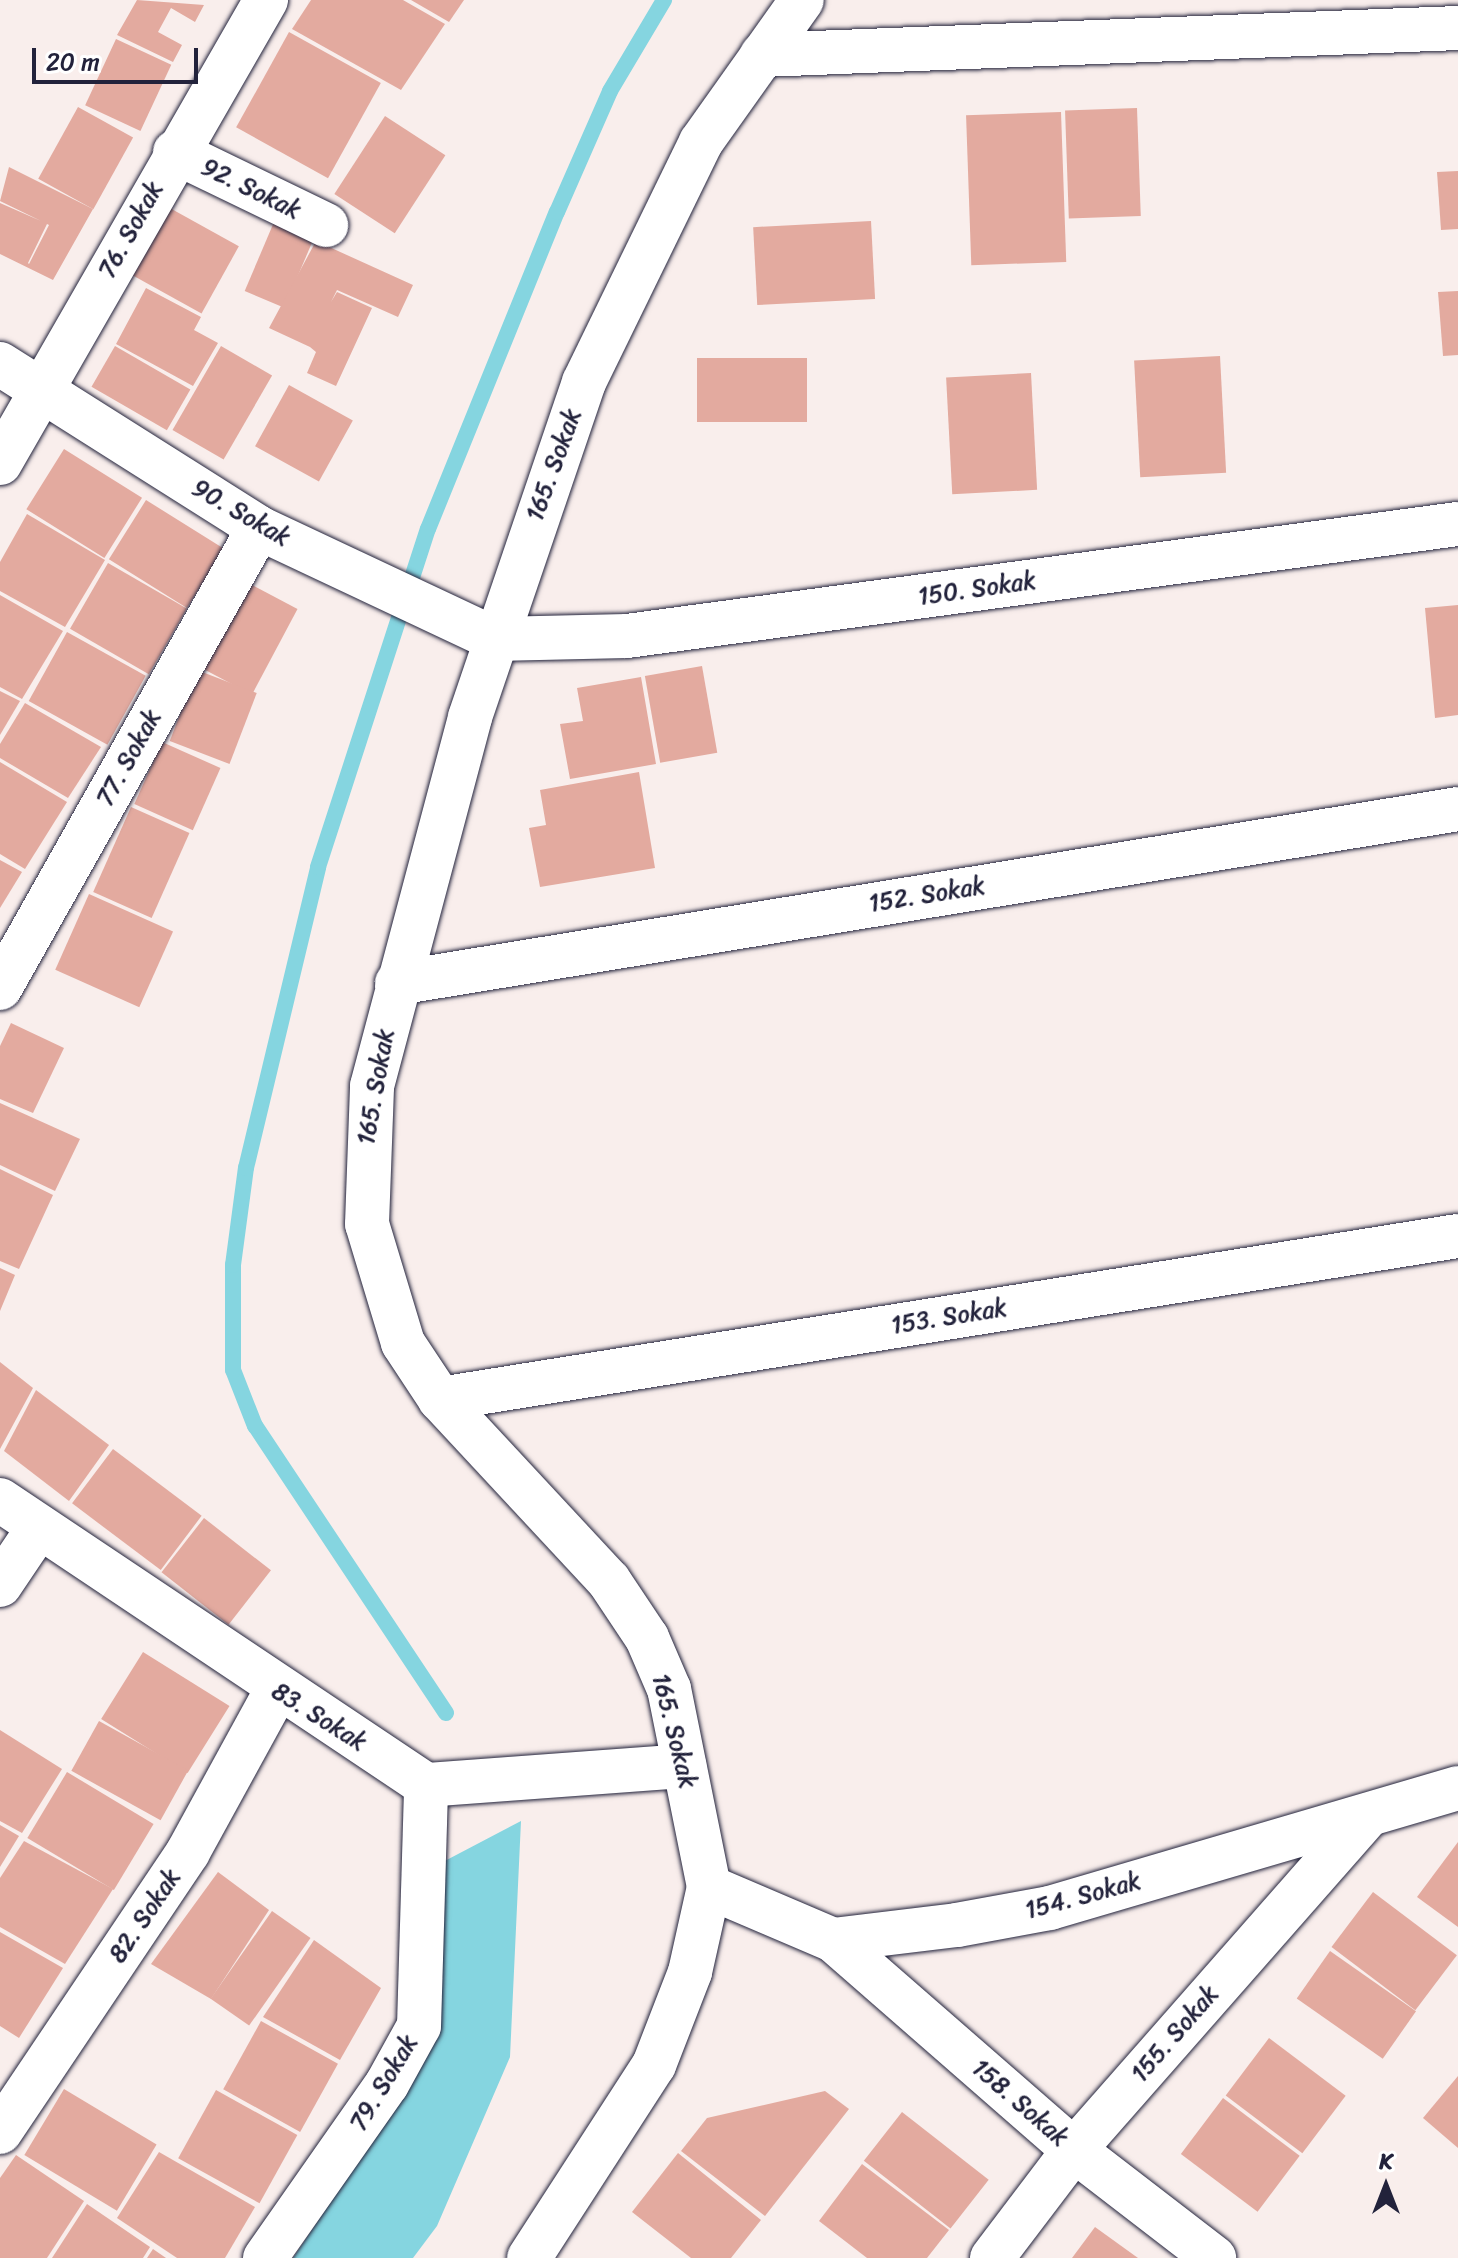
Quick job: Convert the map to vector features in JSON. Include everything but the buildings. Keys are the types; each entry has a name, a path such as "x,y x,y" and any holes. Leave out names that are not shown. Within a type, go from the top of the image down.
{"street":[{"name":"165. Sokak","path":"529,2258 654,2065 690,1972 709,1887 669,1689 609,1581 440,1399 403,1343 367,1224 372,1086 397,983 495,639 584,382 632,275 701,142 802,0"},
{"name":"76. Sokak","path":"0,463 175,152 247,6"},
{"path":"762,55 1458,28"},
{"name":"92. Sokak","path":"175,152 326,225"},
{"name":"90. Sokak","path":"0,364 44,389 259,528 495,639"},
{"name":"150. Sokak","path":"495,639 627,636 1458,524"},
{"name":"77. Sokak","path":"0,988 259,528"},
{"name":"152. Sokak","path":"397,983 1458,809"},
{"name":"153. Sokak","path":"440,1399 1458,1236"},
{"name":"83. Sokak","path":"0,1500 276,1691 426,1785"},
{"path":"0,1585 39,1527"},
{"name":"82. Sokak","path":"0,2132 188,1852 276,1691"},
{"path":"426,1785 684,1766"},
{"name":"79. Sokak","path":"265,2258 387,2084 419,2026 426,1785"},
{"name":"154. Sokak","path":"833,1940 1050,1908 1458,1788"},
{"name":"155. Sokak","path":"992,2258 1074,2150 1367,1816"},
{"path":"709,1887 833,1940"},
{"name":"158. Sokak","path":"833,1940 1074,2150 1214,2258"}],"water":[{"path":"521,1821 510,2057 437,2226 413,2258 293,2258 411,2082 439,1864"}],"waterway":[{"path":"446,1713 255,1426 233,1370 233,1265 246,1168 318,867 428,529 557,212 610,91 664,0"}]}
